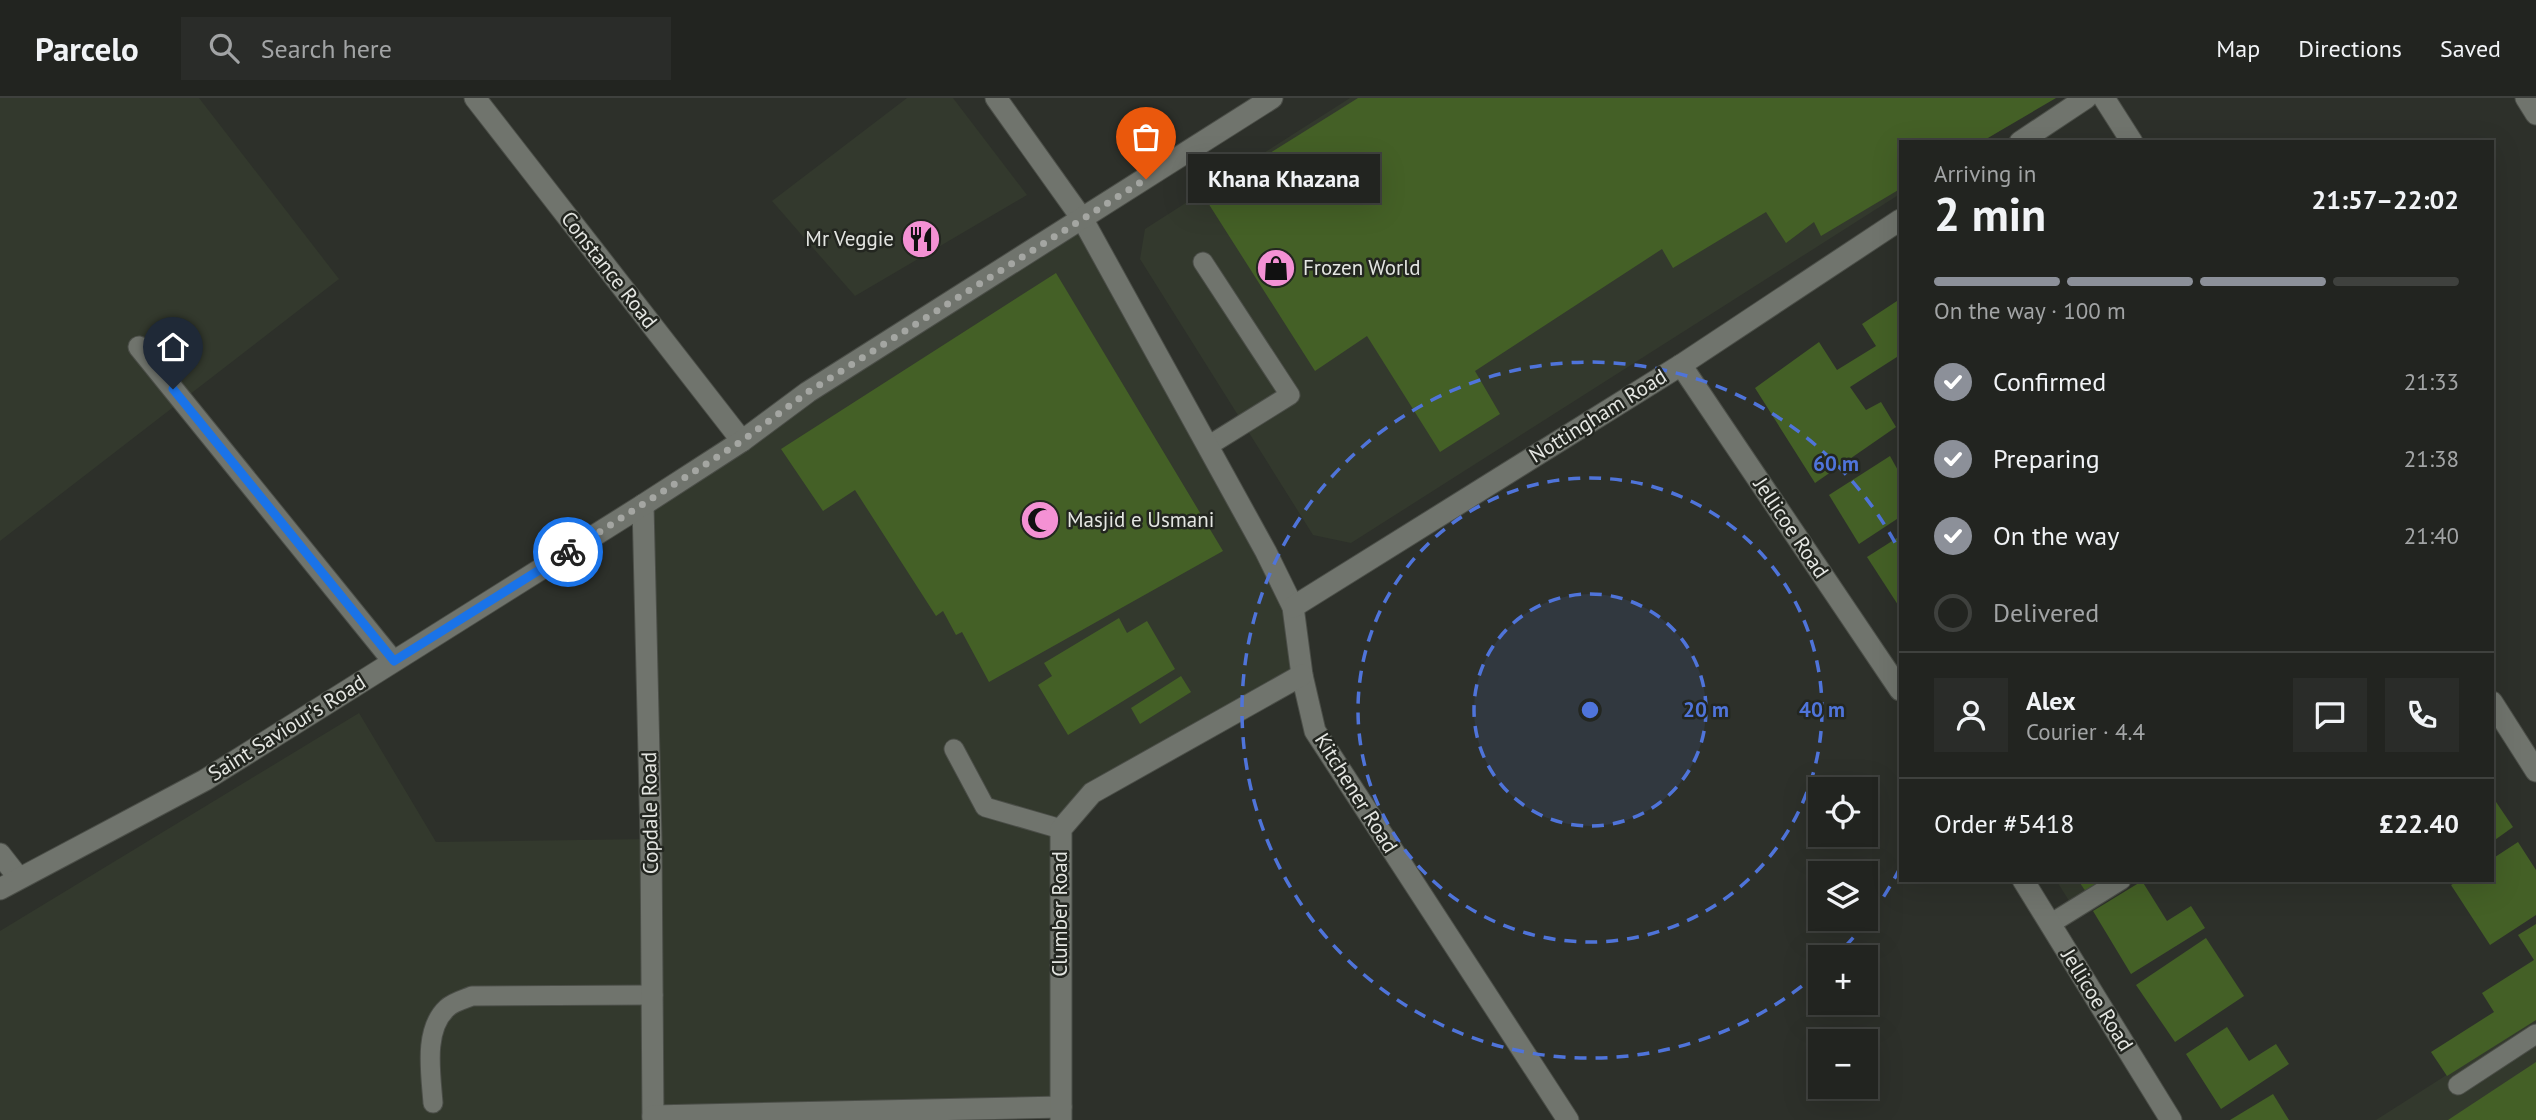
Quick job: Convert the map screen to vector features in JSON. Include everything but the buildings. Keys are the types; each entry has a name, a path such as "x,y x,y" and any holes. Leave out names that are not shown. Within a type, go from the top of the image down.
{"street":[{"name":"Constance Road","path":"475,98 742,441"},
{"name":"Kitchener Road","path":"996,98 1083,220 1293,607 1302,675 1315,731 1568,1120"},
{"name":"Saint Saviour's Road","path":"0,889 18,877 205,780 643,505 742,441 808,392 1272,98"},
{"path":"2023,140 2086,98"},
{"path":"2104,98 2131,140"},
{"path":"2526,98 2536,114"},
{"name":"Nottingham Road","path":"1293,607 1681,365 1899,221"},
{"path":"139,347 394,661"},
{"name":"Jellicoe Road","path":"1681,365 1899,690"},
{"name":"Copdale Road","path":"643,505 653,1118"},
{"name":"Clumber Road","path":"1061,1113 1061,829 1093,793 1302,675"},
{"path":"2494,705 2536,771"},
{"path":"0,854 18,877"},
{"name":"Jellicoe Road","path":"2024,882 2171,1120"},
{"path":"653,1118 1061,1113"}],"lane":[{"path":"1203,262 1290,395 1208,446"},
{"path":"954,749 985,807 1061,829"},
{"path":"2050,924 2118,882"},
{"path":"433,1103 430,1053 436,1024 448,1007 472,996 653,995"},
{"path":"2458,1085 2536,1034"}],"shaded area":[{"path":"0,98 199,98 339,279 0,541"},
{"path":"907,98 953,98 1027,195 855,296 772,201"},
{"path":"1350,98 2051,98 1985,140 1899,140 1899,195 1351,543 1313,535 1140,259 1145,229"},
{"path":"1083,220 1266,552 1302,675 1093,793 1061,829 1061,1107 653,1120 0,1120 0,931 359,713 436,842 651,839 643,505"},
{"path":"2057,882 2113,882 2073,907"},
{"path":"2536,1018 2536,1120 2376,1120"}],"way so far":[{"path":"568,552 742,441 808,392 1146,179"}],"place":[{"name":"Khana Khazana","path":"1146,179"},
{"name":"Mr Veggie","path":"921,239"},
{"name":"Frozen World","path":"1276,268"},
{"name":"Masjid e Usmani","path":"1040,520"}],"route":[{"path":"173,389 394,661 568,552"}]}
